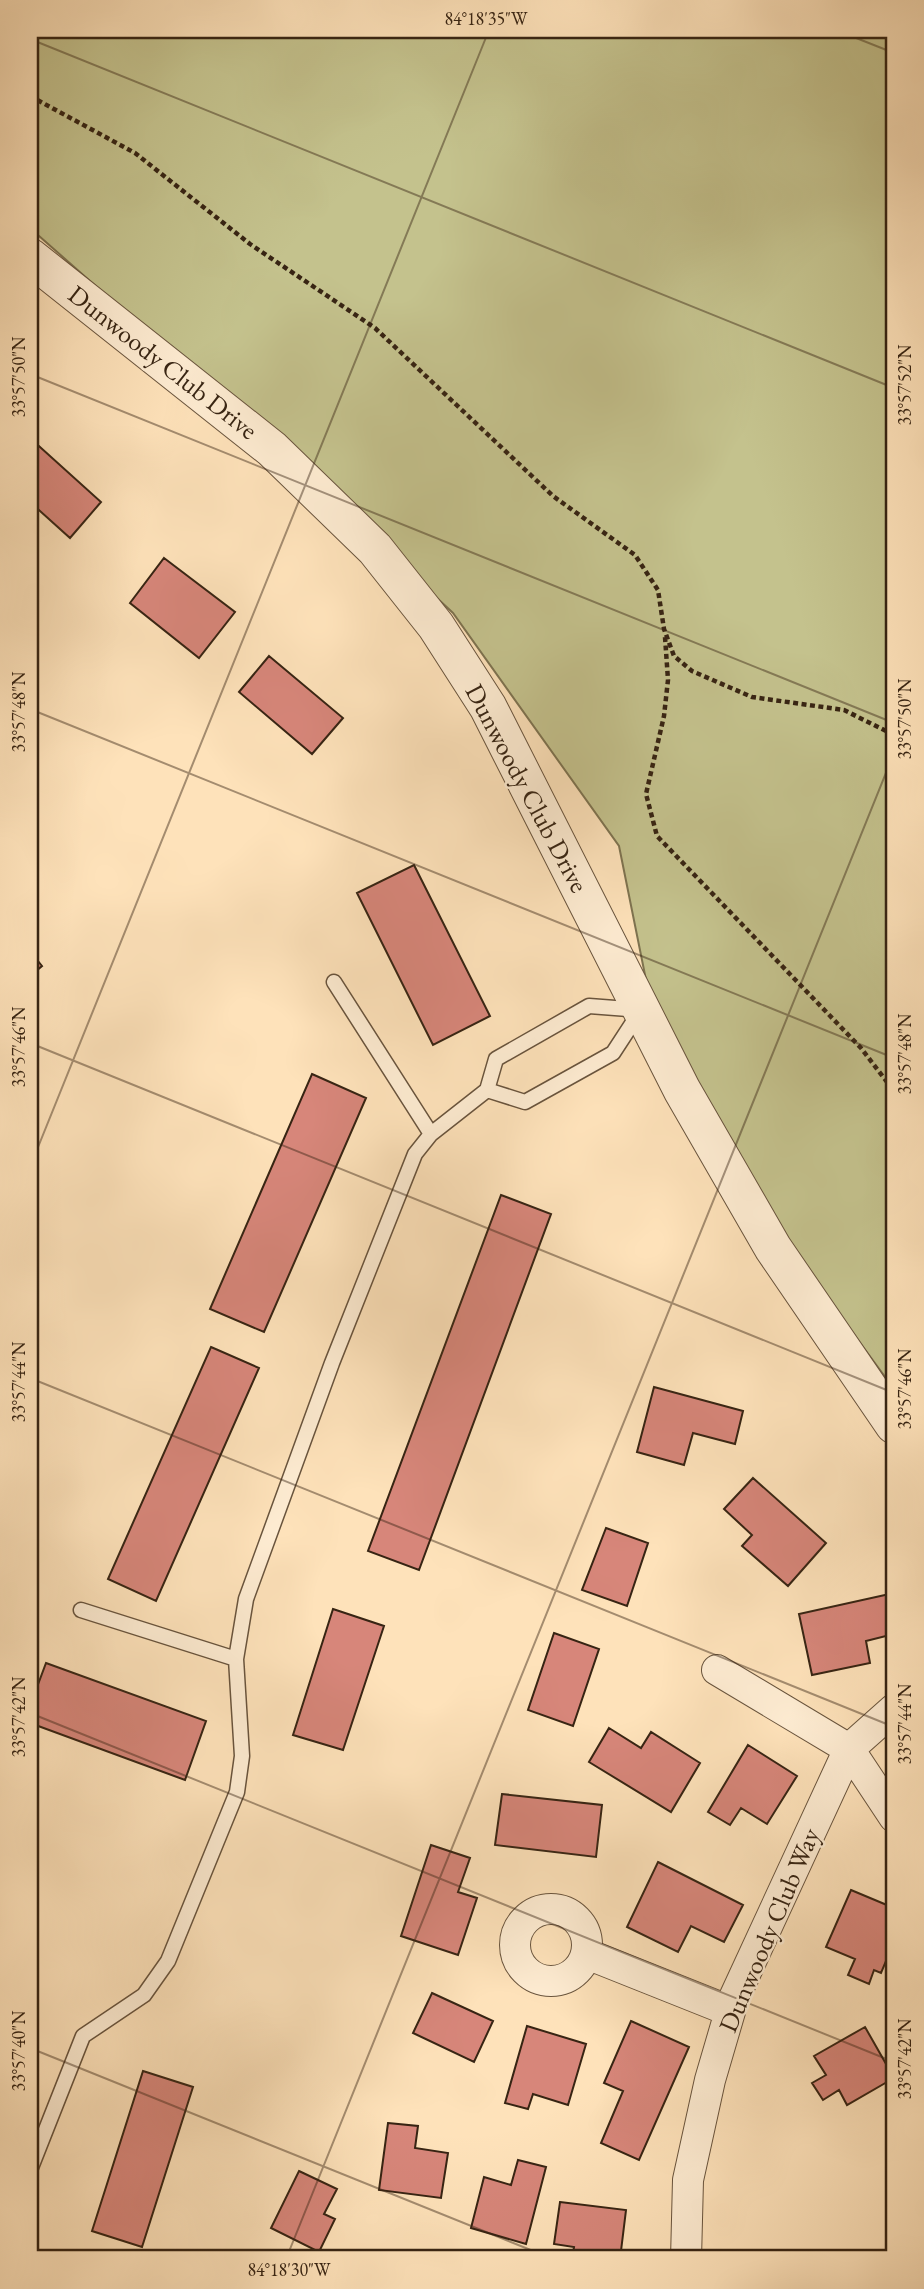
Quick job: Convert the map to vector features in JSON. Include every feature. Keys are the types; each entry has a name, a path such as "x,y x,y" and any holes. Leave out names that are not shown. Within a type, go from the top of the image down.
{"street":[{"name":"Dunwoody Club Drive","path":"30,257 272,449 375,549 436,626 488,707 682,1090 773,1248 894,1425"},
{"path":"717,1670 849,1749 894,1817"},
{"name":"Dunwoody Club Way","path":"687,2259 688,2180 709,2080 730,2011 849,1749 894,1709"},
{"path":"587,1954 730,2011"}],"lane":[{"path":"334,982 431,1134"},
{"path":"30,2170 83,2036 144,1994 168,1961 237,1792 242,1756 236,1659 246,1599 332,1363 415,1154 431,1134 486,1090 496,1059 589,1006 641,1010 613,1054 525,1102 486,1090"},
{"path":"81,1610 236,1659"}],"path":[{"path":"30,96 135,153 250,244 375,328 553,496 635,555 658,590 664,629 667,692 646,794 657,836 861,1048 894,1091"},
{"path":"664,629 674,656 692,671 726,687 752,697 844,710 894,735"}],"shaded area":[{"path":"30,30 894,30 894,1389 666,1079 619,846 453,613 227,402 30,228"}],"building":[{"path":"30,438 101,502 70,538 30,502"},
{"path":"164,558 235,612 199,658 130,603"},
{"path":"269,656 343,718 312,754 239,692"},
{"path":"414,865 490,1016 433,1045 357,893"},
{"path":"30,951 42,966 30,976"},
{"path":"312,1074 366,1098 264,1332 210,1309"},
{"path":"501,1195 551,1214 419,1570 368,1551"},
{"path":"211,1347 259,1368 156,1601 108,1579"},
{"path":"654,1387 743,1411 735,1444 693,1433 684,1465 637,1452"},
{"path":"753,1478 826,1543 788,1586 742,1546 752,1535 724,1509"},
{"path":"606,1528 648,1543 627,1606 582,1590"},
{"path":"894,1593 894,1634 866,1641 870,1663 812,1675 799,1614"},
{"path":"333,1609 384,1626 343,1750 293,1735"},
{"path":"554,1633 599,1649 573,1726 528,1710"},
{"path":"46,1663 206,1721 185,1780 30,1723 30,1706"},
{"path":"609,1728 641,1748 651,1732 700,1763 671,1812 589,1762"},
{"path":"748,1745 797,1776 767,1824 741,1808 730,1825 708,1812"},
{"path":"502,1794 602,1805 596,1857 495,1845"},
{"path":"431,1845 470,1858 458,1892 477,1898 458,1955 401,1936"},
{"path":"658,1862 743,1905 724,1942 691,1926 678,1952 627,1927"},
{"path":"851,1890 894,1908 894,1942 881,1973 874,1970 869,1984 848,1975 855,1959 826,1947"},
{"path":"432,1993 493,2021 474,2062 413,2033"},
{"path":"631,2021 689,2047 639,2160 601,2143 623,2091 604,2083"},
{"path":"527,2026 586,2044 568,2105 533,2094 528,2109 505,2103"},
{"path":"865,2027 894,2078 847,2105 839,2090 823,2100 812,2083 826,2075 814,2056"},
{"path":"143,2071 193,2087 142,2247 92,2231"},
{"path":"388,2123 418,2126 415,2148 448,2153 441,2198 379,2190"},
{"path":"518,2160 546,2167 526,2244 471,2228 484,2177 511,2185"},
{"path":"299,2171 337,2189 324,2214 335,2219 319,2252 271,2228"},
{"path":"560,2202 626,2210 620,2259 572,2259 574,2247 554,2244"}]}
